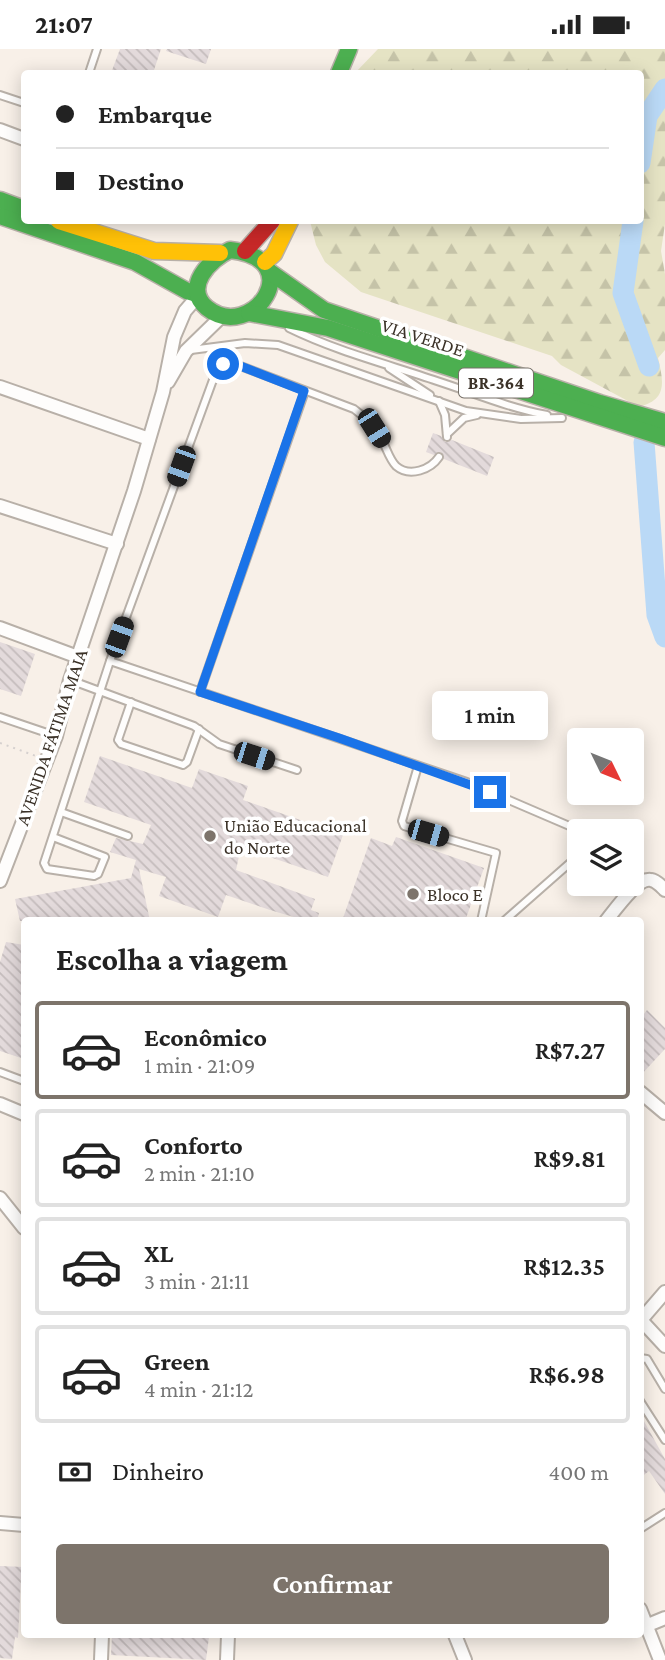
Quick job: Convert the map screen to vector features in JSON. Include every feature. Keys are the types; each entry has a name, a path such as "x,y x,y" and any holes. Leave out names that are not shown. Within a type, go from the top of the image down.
{"main road":[{"path":"0,200 21,208"},
{"path":"0,216 21,223"},
{"path":"23,224 135,262 198,295 208,309 223,315"},
{"path":"68,224 154,251 220,253 230,250 245,251 268,224"},
{"path":"257,315 257,308 271,291 268,267 289,224"},
{"name":"BR-364","path":"245,251 332,321"},
{"path":"198,295 199,278 203,269 220,253"},
{"name":"BR-364","path":"223,315 332,321"},
{"name":"VIA VERDE","path":"332,321 598,417 665,438"},
{"name":"VIA VERDE","path":"332,321 665,422"}],"street":[{"path":"0,130 21,138"},
{"name":"AVENIDA FÁTIMA MAIA","path":"1,872 56,736 70,680 117,544 163,392 174,337 186,311 198,295"},
{"name":"AVENIDA FÁTIMA MAIA","path":"163,392 186,351 223,315"},
{"path":"0,387 149,439"},
{"path":"0,506 117,544"},
{"path":"0,628 78,657"},
{"path":"609,917 640,881 656,881 665,890"},
{"path":"644,1095 665,1114"},
{"path":"0,1104 21,1113"},
{"path":"0,1198 21,1223"},
{"path":"644,1316 665,1292"},
{"path":"644,1323 665,1346"},
{"path":"0,1524 21,1525"},
{"path":"644,1617 660,1660"},
{"path":"648,1625 665,1619"},
{"path":"101,1660 102,1638"},
{"path":"227,1660 228,1638"},
{"path":"456,1638 465,1660"}],"lane":[{"path":"90,70 97,49"},
{"path":"0,95 21,102"},
{"path":"257,315 313,340 508,405 562,418"},
{"path":"186,351 245,343 278,345 482,414 521,419 598,417"},
{"path":"53,837 105,857 98,874 94,876 47,870 44,863 110,661 217,369 230,362 354,409 365,417 397,467 405,471 428,468 439,457"},
{"path":"382,363 439,401 446,415 447,436 464,418 482,414"},
{"path":"200,692 304,391"},
{"path":"110,661 467,782 567,825"},
{"path":"70,680 199,729 219,744 297,770"},
{"path":"131,702 118,740 121,744 183,765 187,762 199,729"},
{"path":"0,717 56,736"},
{"path":"418,766 402,821 404,826 496,853 482,917"},
{"path":"61,812 128,836"},
{"path":"509,917 567,866"},
{"path":"0,1072 21,1080"},
{"path":"644,1359 650,1363 665,1389"},
{"path":"644,1407 665,1440"},
{"path":"644,1526 665,1513"}],"path":[{"path":"0,743 47,760"}],"green space":[{"path":"378,49 665,49 665,224 661,251 665,274 665,350 658,358 662,384 654,400 639,407 561,365 552,356 361,292 325,262 316,245 311,224 644,224 644,70 358,70"}],"building":[{"path":"120,49 161,49 154,70 112,70"},
{"path":"211,49 206,64 166,51"},
{"path":"433,433 441,436 445,442 452,440 494,457 487,476 444,459 441,452 434,455 426,452"},
{"path":"0,642 35,654 21,696 0,689"},
{"path":"100,756 192,788 199,769 248,786 243,800 343,835 328,877 241,847 236,870 315,899 311,910 319,913 318,917 294,917 226,895 218,917 159,896 166,877 139,869 149,917 21,917 20,921 15,899 131,878 136,860 110,852 116,838 143,844 151,825 84,802"},
{"name":"Bloco E","path":"396,837 484,868 466,917 343,917 371,838 392,846"},
{"path":"6,942 21,944 21,1058 0,1051 0,962"},
{"path":"647,1010 665,1028 665,1049 644,1072 644,1014"},
{"path":"644,1421 665,1459 665,1494 649,1471 644,1475"},
{"path":"0,1566 21,1567 18,1638 15,1637 12,1659 0,1658"},
{"path":"112,1638 209,1638 206,1660 111,1655"}],"waterway":[{"path":"644,136 647,116 665,89"},
{"path":"633,224 623,293 649,366"},
{"path":"644,442 657,615 665,637"}],"traffic: fast":[{"path":"340,70 349,49"},
{"path":"0,200 21,208"},
{"path":"0,216 21,223"},
{"path":"23,224 135,262 197,294"},
{"path":"230,250 254,257 267,268 270,282 266,296 255,308 241,315 224,316 207,308 197,292 198,283 207,267 230,250"},
{"path":"270,272 324,310 600,403 665,422"},
{"path":"249,313 328,328 665,438"}],"traffic: slow":[{"path":"68,224 154,251 220,253"},
{"path":"265,262 274,254 289,224"}],"traffic: jam":[{"path":"245,251 269,224"}],"place":[{"name":"União Educacional do Norte","path":"210,836"},
{"name":"Bloco E","path":"413,894"}],"route":[{"path":"223,364 230,362 304,391 200,692 490,792"}]}
